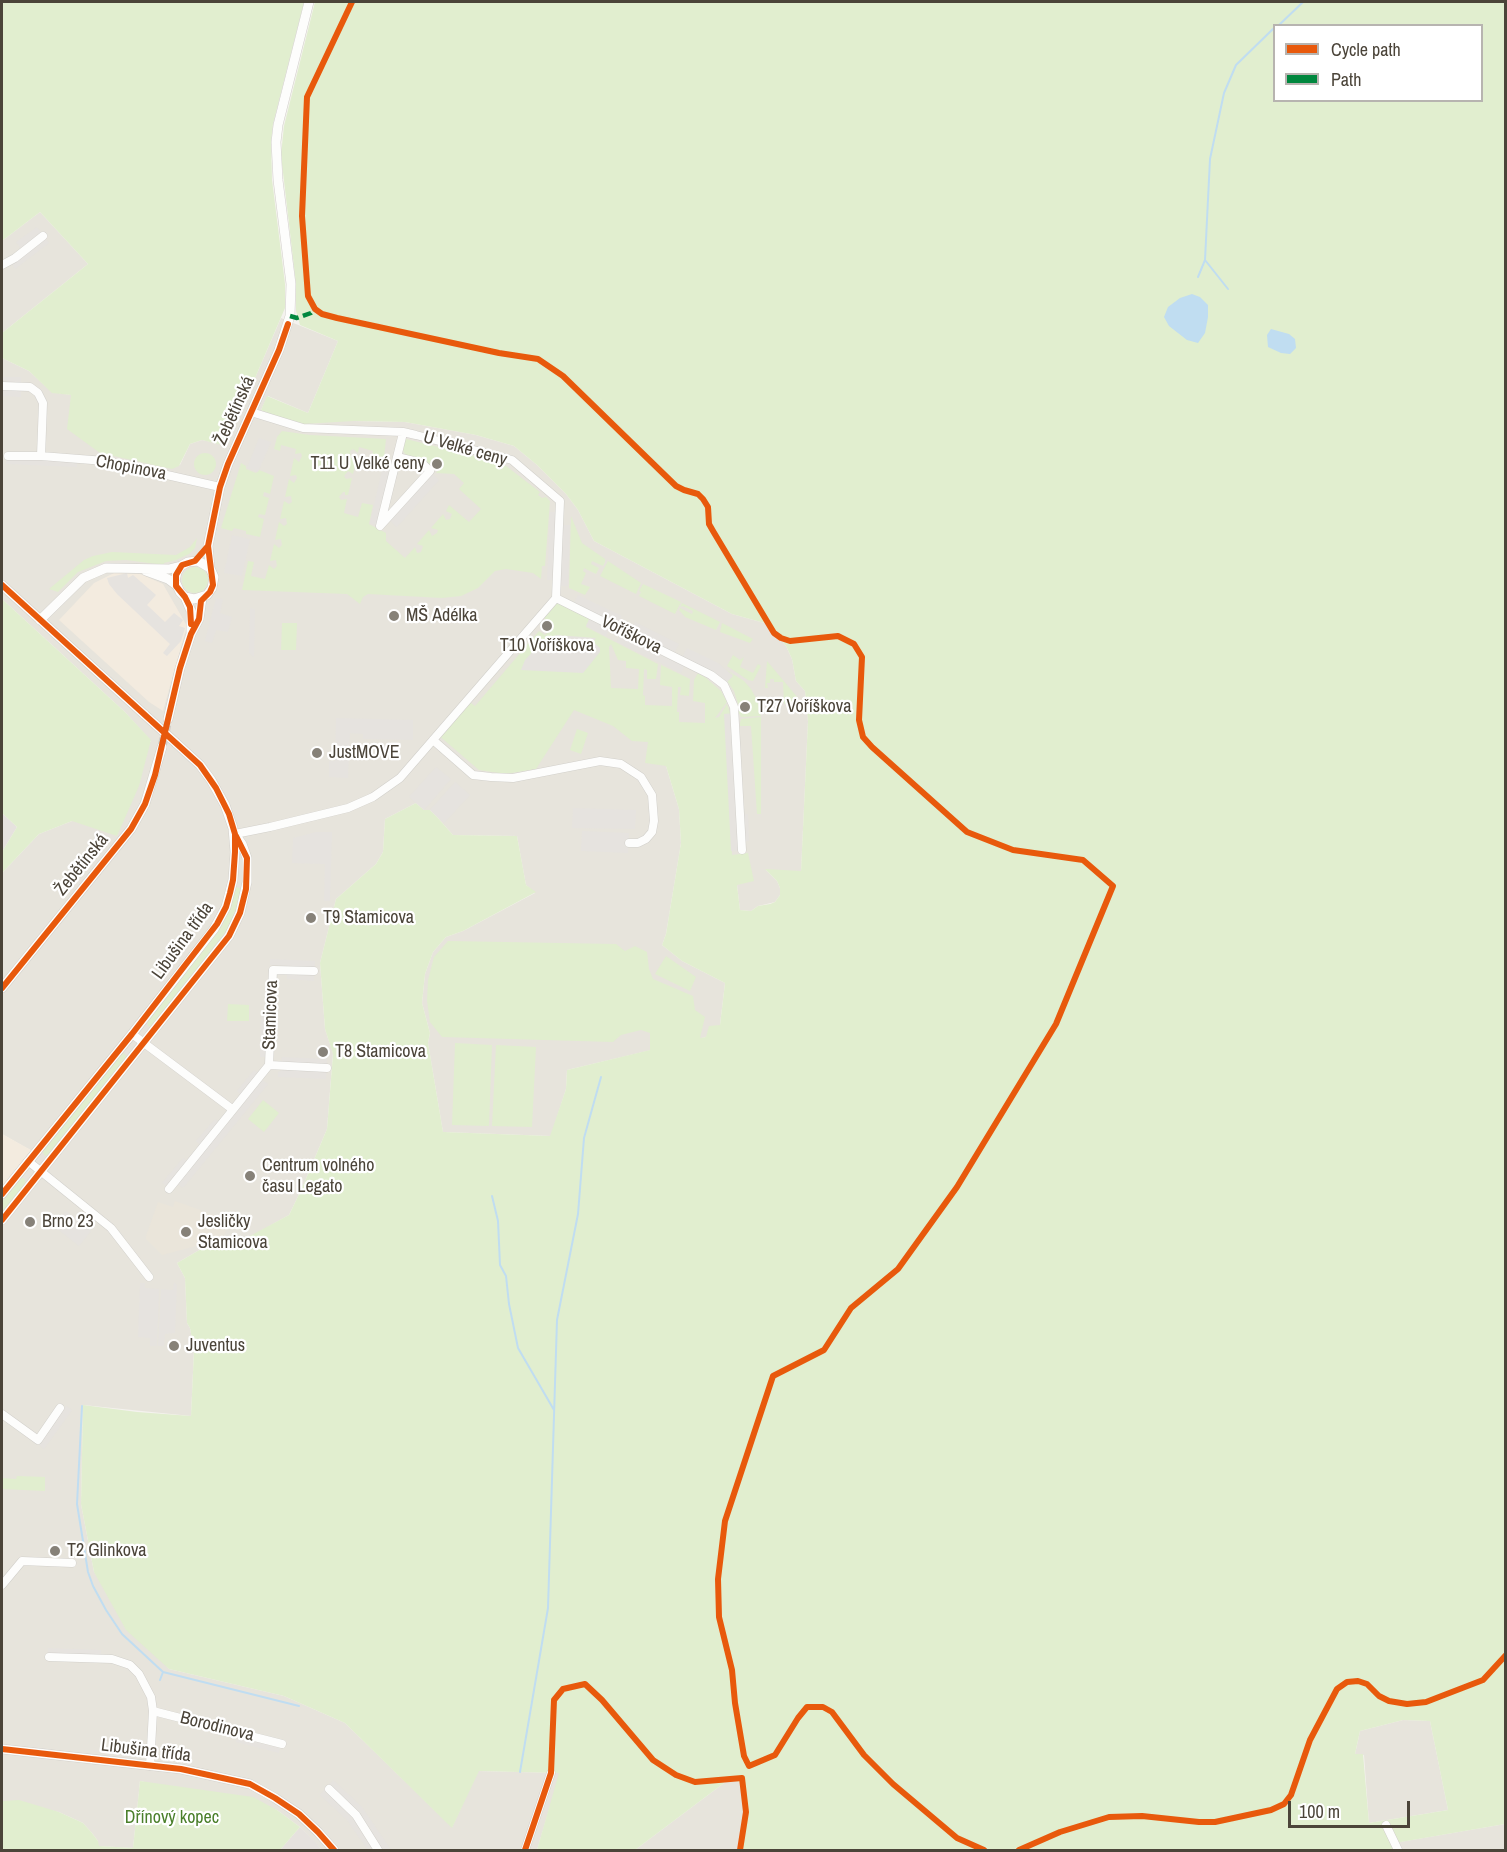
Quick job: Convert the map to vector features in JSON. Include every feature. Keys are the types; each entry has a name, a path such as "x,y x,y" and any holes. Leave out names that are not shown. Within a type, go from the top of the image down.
{"street":[{"name":"Žebětínská","path":"210,568 208,546 220,487 228,464 282,344 290,316 291,284 278,180 276,142 278,125 309,2"},
{"path":"2,265 43,236"},
{"path":"2,386 30,387 38,393 43,403 41,456"},
{"name":"U Velké ceny","path":"251,412 303,428 403,432 512,460 560,501 556,598"},
{"name":"U Velké ceny","path":"397,457 422,463 430,471 380,526 403,432"},
{"name":"Chopinova","path":"8,456 105,461 220,487"},
{"name":"Žebětínská","path":"195,561 208,546"},
{"path":"40,620 90,573 116,567 169,569 195,561 202,562 210,568 214,577 210,592 202,598 185,597"},
{"path":"176,585 176,575 181,566"},
{"path":"141,569 168,579 176,585 191,611 191,634"},
{"path":"2,585 200,765 225,805 235,834 348,808 373,797 400,778 556,598"},
{"path":"168,719 191,634 199,620 202,598"},
{"name":"Voříškova","path":"556,598 711,675 724,685 734,707 742,850"},
{"path":"433,740 473,775 522,777 600,761 621,764 641,777 652,795 654,821 652,832 638,843 629,843"},
{"name":"Žebětínská","path":"2,988 131,829 145,804 162,747"},
{"name":"Libušina třída","path":"2,1194 214,929 226,908 233,880 235,834"},
{"name":"Libušina třída","path":"2,1220 229,936 235,926 245,895 247,864 242,844 235,834"},
{"name":"Stamicova","path":"169,1189 269,1065 273,970 314,971"},
{"path":"132,1034 232,1109"},
{"name":"Stamicova","path":"269,1065 327,1068"},
{"path":"28,1161 111,1228 149,1277"},
{"path":"2,1414 38,1440 60,1408"},
{"path":"2,1584 22,1561 72,1563"},
{"name":"Borodinova","path":"49,1657 112,1659 130,1665 139,1674 146,1684 153,1711 150,1766"},
{"name":"Borodinova","path":"153,1711 282,1743"},
{"name":"Libušina třída","path":"2,1749 187,1770 250,1784 299,1814 334,1851"},
{"path":"525,1851 551,1773"},
{"path":"329,1789 356,1815 378,1851"},
{"path":"1386,1825 1398,1851"}],"shaded area":[{"path":"40,212 88,264 2,333 2,241"},
{"path":"37,227 49,243 15,269 12,264 25,254 16,242"},
{"path":"281,318 338,341 308,413 268,396 261,410 354,421 405,422 476,435 514,446 566,494 578,510 594,541 732,614 768,624 786,646 792,659 796,681 805,691 808,721 801,872 766,870 777,881 780,888 780,895 775,902 758,906 751,911 740,910 737,885 666,766 679,809 681,843 666,934 662,945 682,961 725,983 720,1025 706,1037 567,1070 566,1089 551,1136 443,1132 428,1043 430,1033 422,1003 425,974 433,952 446,937 463,931 535,893 526,885 517,836 453,835 430,810 424,810 416,803 385,819 383,852 376,864 336,899 320,963 325,1029 333,1053 327,1129 302,1188 289,1215 248,1238 208,1245 177,1263 185,1278 187,1323 194,1350 191,1416 83,1405 81,1504 94,1572 169,1669 284,1696 345,1723 452,1827 478,1771 560,1773 537,1850 322,1850 300,1827 277,1810 140,1781 133,1848 98,1846 98,1841 83,1823 59,1812 3,1801 2,1808 2,1186 30,1150 2,1134 2,873 39,834 72,821 151,741 125,712 2,599 2,358 29,371 52,392 71,395 100,453 180,465 190,444 202,440 226,445"},
{"path":"2,377 21,377 21,397 2,396"},
{"path":"259,438 271,442 258,472 247,468"},
{"path":"6,459 77,461 77,467 6,464"},
{"path":"384,461 395,463 380,526 370,523"},
{"path":"430,471 439,480 397,527 388,519"},
{"path":"550,512 560,512 560,525 570,525 568,586 557,586 557,580 547,580"},
{"path":"232,535 250,539 242,576 224,573"},
{"path":"114,573 140,574 163,584 187,626 163,711 149,702 59,620 94,583"},
{"path":"127,573 128,578 133,575 156,595 147,605 165,622 174,613 183,620 179,626 185,628 181,641 167,656 163,653 170,644 109,584 107,578"},
{"path":"578,595 622,616 617,628 611,626 606,636 586,626 591,615 572,606"},
{"path":"216,598 223,599 220,613 232,617 228,632 216,630 212,643 205,641"},
{"path":"250,608 255,609 254,657 249,653"},
{"path":"635,622 679,644 673,655 681,659 687,648 718,663 733,676 724,685 687,662 681,673 617,642 622,631 629,634"},
{"path":"556,635 596,638 593,642 600,648 600,652 583,673 521,670 525,660 540,644 549,643"},
{"path":"734,713 741,815 748,814 749,841 742,842 742,850 731,851 724,714"},
{"path":"336,718 413,720 413,740 363,739 363,734 350,733 348,778 329,777 329,761 335,761"},
{"path":"436,767 451,779 424,810 409,797"},
{"path":"455,782 470,795 444,823 430,810"},
{"path":"573,808 636,810 635,829 572,828"},
{"path":"2,813 17,827 2,852"},
{"path":"582,831 629,833 628,853 581,851"},
{"path":"316,832 332,832 330,901 324,901 325,864 292,863 293,838"},
{"path":"270,959 315,961 314,981 287,979 287,966 270,965"},
{"path":"261,1013 267,1013 266,1057 260,1057"},
{"path":"282,1057 327,1059 326,1079 278,1077"},
{"path":"254,1070 259,1074 257,1076 268,1084 183,1188 172,1180 167,1186 162,1183 183,1158 193,1166 205,1150 196,1141 215,1119 225,1126 246,1100 237,1091"},
{"path":"2,1134 31,1150 2,1186"},
{"name":"Jesličky Stamicova","path":"175,1201 225,1219 223,1225 227,1227 223,1239 162,1255 146,1239 146,1236 158,1202 173,1207"},
{"path":"66,1211 91,1231 79,1246 54,1226"},
{"path":"174,1282 177,1285 175,1333 165,1334 164,1346 158,1346 161,1289 173,1290"},
{"path":"140,1283 145,1283 145,1288 159,1289 157,1346 150,1346 150,1338 138,1337"},
{"path":"66,1406 72,1410 44,1449 39,1445"},
{"path":"48,1648 101,1650 101,1655 48,1653"},
{"path":"1403,1720 1430,1721 1448,1810 1369,1823 1364,1755 1355,1754 1360,1731"},
{"path":"237,1737 280,1748 279,1753 236,1742"},
{"path":"333,1780 362,1807 391,1850 368,1850 347,1820 320,1795"},
{"path":"728,1780 740,1781 744,1811 738,1850 635,1850"},
{"path":"1505,1824 1505,1850 1396,1850 1394,1843"},
{"path":"300,1827 316,1843 322,1850 280,1850"}],"green space":[{"path":"2,2 304,2 273,124 271,142 272,180 285,284 285,308 226,446 202,440 190,444 179,466 172,469 100,453 67,429 71,395 52,393 29,371 2,358 2,333 88,264 40,212 2,241"},
{"path":"315,2 1505,2 1505,1824 1395,1843 1396,1850 738,1850 744,1811 740,1782 728,1780 635,1850 537,1850 559,1773 479,1771 452,1828 345,1723 284,1696 169,1669 126,1630 94,1572 81,1504 83,1405 191,1416 194,1350 187,1323 185,1278 177,1263 208,1245 248,1237 289,1215 302,1188 327,1129 333,1054 325,1029 320,963 336,899 376,864 383,852 385,819 416,803 424,810 430,810 453,835 517,836 526,885 536,892 463,931 446,937 433,952 425,974 422,1003 430,1033 428,1043 443,1132 550,1136 566,1089 567,1070 650,1050 650,1033 641,1030 621,1035 613,1042 442,1037 430,1022 427,1001 428,980 434,957 448,941 616,944 625,951 635,946 647,952 653,979 693,996 695,1010 705,1017 700,1038 706,1037 709,1026 720,1025 725,983 682,961 662,945 666,934 681,843 679,809 666,766 645,763 648,742 632,741 613,726 574,710 536,769 505,774 479,770 437,734 467,700 475,706 539,631 545,635 548,632 553,626 541,615 556,598 591,615 586,627 658,664 656,679 647,679 647,670 644,669 645,705 672,706 672,687 660,685 661,665 690,679 689,696 680,695 681,687 678,687 679,722 705,723 705,703 693,701 694,680 698,673 721,691 727,702 715,718 719,717 727,704 730,712 732,855 748,853 754,881 737,885 740,910 751,911 758,906 770,904 775,902 780,895 777,881 765,869 801,871 808,721 805,691 796,681 792,659 786,646 768,624 732,614 594,541 578,510 566,494 514,446 476,435 405,422 354,421 303,424 284,420 261,410 267,396 308,413 338,341 300,325 296,311 296,284 281,155 284,126","holes":["611,644 618,660 626,661 626,668 639,669 638,689 611,688 609,647","1403,1720 1430,1721 1448,1810 1369,1823 1363,1754 1355,1754 1360,1731"]},
{"path":"282,431 310,435 386,439 384,458 372,456 373,451 359,447 358,453 353,449 350,451 351,458 357,456 353,474 348,471 344,476 346,479 352,478 348,495 343,492 339,497 341,500 347,499 344,513 358,517 362,503 373,505 369,524 386,533 386,541 405,558 415,547 417,553 421,552 423,546 417,544 429,530 432,536 437,533 438,530 431,528 443,514 446,520 450,519 452,514 446,511 449,505 469,522 481,509 459,489 464,483 454,474 436,473 443,464 436,457 428,466 405,454 402,449 406,439 506,466 540,492 538,495 550,501 545,566 542,566 541,579 533,573 506,569 495,571 478,588 461,596 442,598 368,594 363,597 360,604 347,594 242,590 248,561 254,562 251,576 265,579 269,565 274,569 277,566 276,560 270,561 274,544 279,548 282,545 281,539 275,540 279,522 284,526 287,524 286,518 280,519 284,501 289,504 292,502 291,496 285,497 289,479 294,483 297,478 296,475 290,476 294,458 299,462 302,456 301,453 295,454 296,449 281,445 280,451 274,449 277,437"},
{"path":"205,453 213,456 216,464 213,472 205,475 197,472 194,464 197,456"},
{"path":"241,463 246,466 246,469 256,473 259,470 274,476 270,494 264,492 263,496 269,498 265,515 259,514 258,517 264,519 260,537 234,528 232,531 221,528"},
{"path":"571,516 582,543 605,559 603,566 592,561 591,564 599,568 596,574 584,568 583,571 586,573 581,584 590,587 585,595 569,588"},
{"path":"197,538 195,548 189,554 164,563 164,565 126,560 106,561 78,572 58,592 49,589 84,560 93,556 112,552 176,555 190,547"},
{"path":"608,561 641,583 636,594 600,576"},
{"path":"195,567 204,571 208,580 204,589 195,593 186,589 182,580 186,571"},
{"path":"643,584 681,602 675,614 639,596"},
{"path":"2,599 125,712 151,740 139,786 117,836 72,821 39,834 2,873 2,852 17,827 2,813"},
{"path":"682,603 720,622 716,630 685,617 679,610 680,608 692,614 693,611 683,606 680,607"},
{"path":"282,623 297,623 296,650 281,650"},
{"path":"722,623 753,639 750,643 720,632"},
{"path":"733,655 740,660 744,657 740,667 753,673 758,664 761,666 753,681 727,666"},
{"path":"767,661 798,698 791,714 790,703 784,704 783,682 774,682 774,679 770,679 770,683 767,683 768,688 765,688"},
{"path":"725,669 744,681 751,689 757,700 761,716 741,717 738,711 748,710 748,704 738,704 734,691 727,681 733,675"},
{"path":"761,717 761,814 757,814 751,726 740,726 740,723 741,719"},
{"path":"577,729 588,733 581,754 570,750"},
{"path":"236,887 242,889 228,929 151,1027 148,1026 147,1021 223,924"},
{"path":"666,956 696,977 690,991 655,974"},
{"path":"228,1004 249,1005 249,1021 227,1021"},
{"path":"455,1043 492,1045 489,1126 452,1125"},
{"path":"496,1045 536,1047 532,1127 492,1126"},
{"path":"122,1052 128,1057 45,1156 42,1151"},
{"path":"263,1100 279,1113 264,1132 248,1119"},
{"path":"24,1178 26,1183 2,1213 2,1202 19,1179"},
{"path":"17,1476 45,1477 45,1491 2,1489 2,1478 16,1479"},
{"name":"Dřínový kopec","path":"140,1781 253,1797 277,1810 300,1827 280,1850 2,1850 3,1801 19,1800 59,1812 83,1823 98,1841 99,1846 133,1848"}],"water":[{"path":"1192,294 1200,297 1208,305 1205,333 1198,343 1187,340 1169,326 1164,317 1168,307 1180,298"},
{"path":"1271,329 1289,334 1295,339 1296,348 1290,354 1268,347 1267,335"}],"waterway":[{"path":"1280,24 1303,2"},
{"path":"1228,289 1205,260 1210,159 1224,93 1236,65 1273,29"},
{"path":"1198,277 1205,260"},
{"path":"520,1772 548,1608 557,1320 578,1214 584,1138 601,1077"},
{"path":"492,1196 498,1221 500,1265 506,1276 518,1348 554,1410"},
{"path":"82,1406 77,1504 88,1572 106,1610 122,1634 163,1672 160,1680"},
{"path":"163,1672 299,1706"}],"tunnel":[{"path":"162,747 168,719"}],"marked path":[{"path":"290,316 297,318 315,309"}],"cycle path":[{"path":"352,2 307,97 302,216 308,296 315,309 322,314 337,318 499,353 538,359 563,376 676,486 698,494 703,499 708,507 709,524 774,633 790,641 838,636 854,644 862,657 859,720 863,737 872,747 967,832 1013,850 1083,860 1113,886 1056,1024 957,1187 898,1269 851,1308 824,1350 773,1376 725,1521 718,1579 719,1617 732,1670 744,1756 749,1766 775,1755 807,1707 823,1707 832,1712 864,1755 893,1784 957,1838 984,1850"},
{"path":"2,988 131,829 145,804 155,775 180,668 191,634 199,619 201,601 213,585 208,546 220,487 288,324"},
{"path":"191,624 190,607 176,586 176,575 182,565 195,561 208,546"},
{"path":"2,585 200,765 216,788 229,814 235,834 233,880 226,907 217,924 132,1034 2,1194"},
{"path":"2,1220 229,936 240,913 246,889 247,858 236,836"},
{"path":"1019,1850 1060,1832 1109,1817 1142,1816 1215,1822 1271,1810 1284,1804 1291,1795 1310,1740 1337,1689 1347,1682 1358,1681 1367,1684 1379,1696 1389,1701 1407,1704 1426,1702 1483,1680 1506,1655"},
{"path":"525,1850 551,1773 554,1700 563,1689 585,1684 602,1700 653,1760 676,1775 695,1782 742,1778 746,1812 740,1850"},
{"path":"2,1749 181,1769 250,1784 299,1814 334,1850"}],"place":[{"name":"T11 U Velké ceny","path":"437,464"},
{"name":"MŠ Adélka","path":"394,616"},
{"name":"T10 Voříškova","path":"547,626"},
{"name":"T27 Voříškova","path":"745,707"},
{"name":"JustMOVE","path":"317,753"},
{"name":"T9 Stamicova","path":"311,918"},
{"name":"T8 Stamicova","path":"323,1052"},
{"name":"Centrum volného času Legato","path":"250,1176"},
{"name":"Brno 23","path":"30,1222"},
{"name":"Jesličky Stamicova","path":"186,1232"},
{"name":"Juventus","path":"174,1346"},
{"name":"T2 Glinkova","path":"55,1551"}]}
